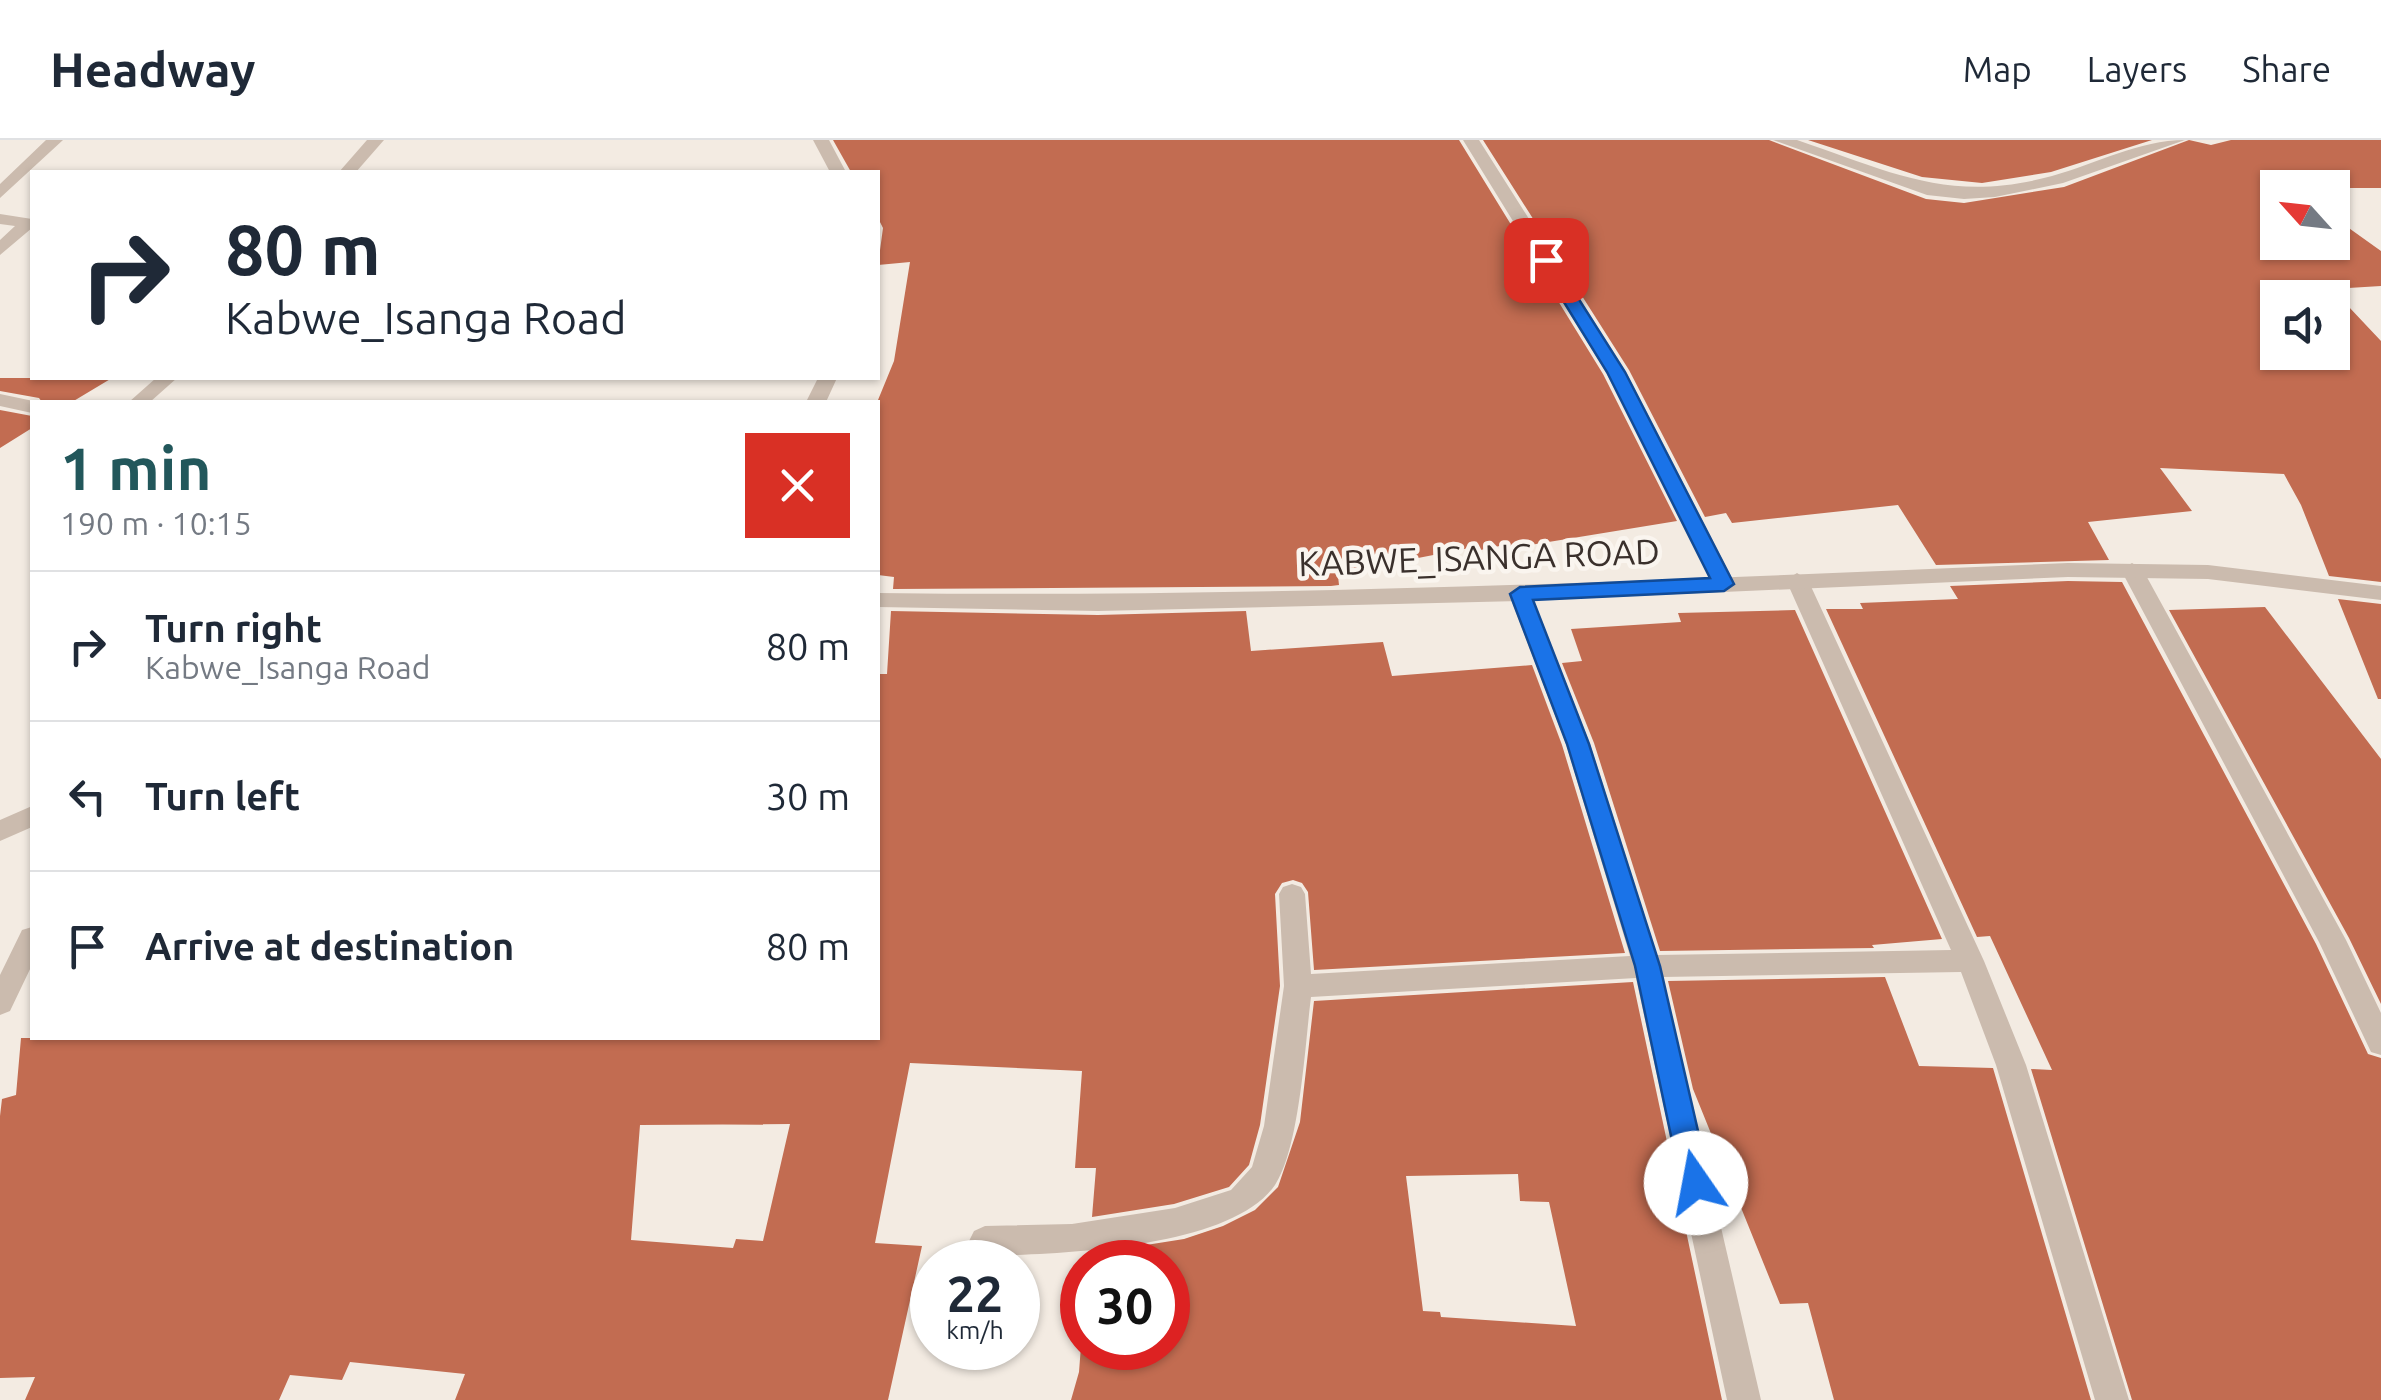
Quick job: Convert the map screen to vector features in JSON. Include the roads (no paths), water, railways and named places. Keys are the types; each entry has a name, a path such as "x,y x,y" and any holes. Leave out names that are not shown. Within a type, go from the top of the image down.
{"street":[{"path":"0,192 55,140"},
{"path":"349,170 376,140"},
{"path":"821,140 837,170"},
{"path":"1471,140 1616,372 1724,584"},
{"path":"1781,140 1933,191 1958,195 1986,195 2040,182 2177,140"},
{"path":"0,219 28,223 0,250"},
{"path":"141,400 166,380"},
{"path":"0,400 30,406"},
{"path":"2132,570 2332,940 2381,1044"},
{"name":"KABWE_ISANGA ROAD","path":"880,600 1098,602 1520,594 1797,580 2132,570 2208,572 2381,594"},
{"path":"1797,580 1970,960 2011,1065 2112,1400"},
{"path":"1520,594 1578,744 1648,966 1744,1400"},
{"path":"0,831 30,817"},
{"path":"1028,1240 1072,1239 1175,1222 1241,1200 1265,1174 1278,1126 1298,986 1292,894"},
{"path":"0,1003 30,942"},
{"path":"1298,986 1648,966 1970,960"}]}
